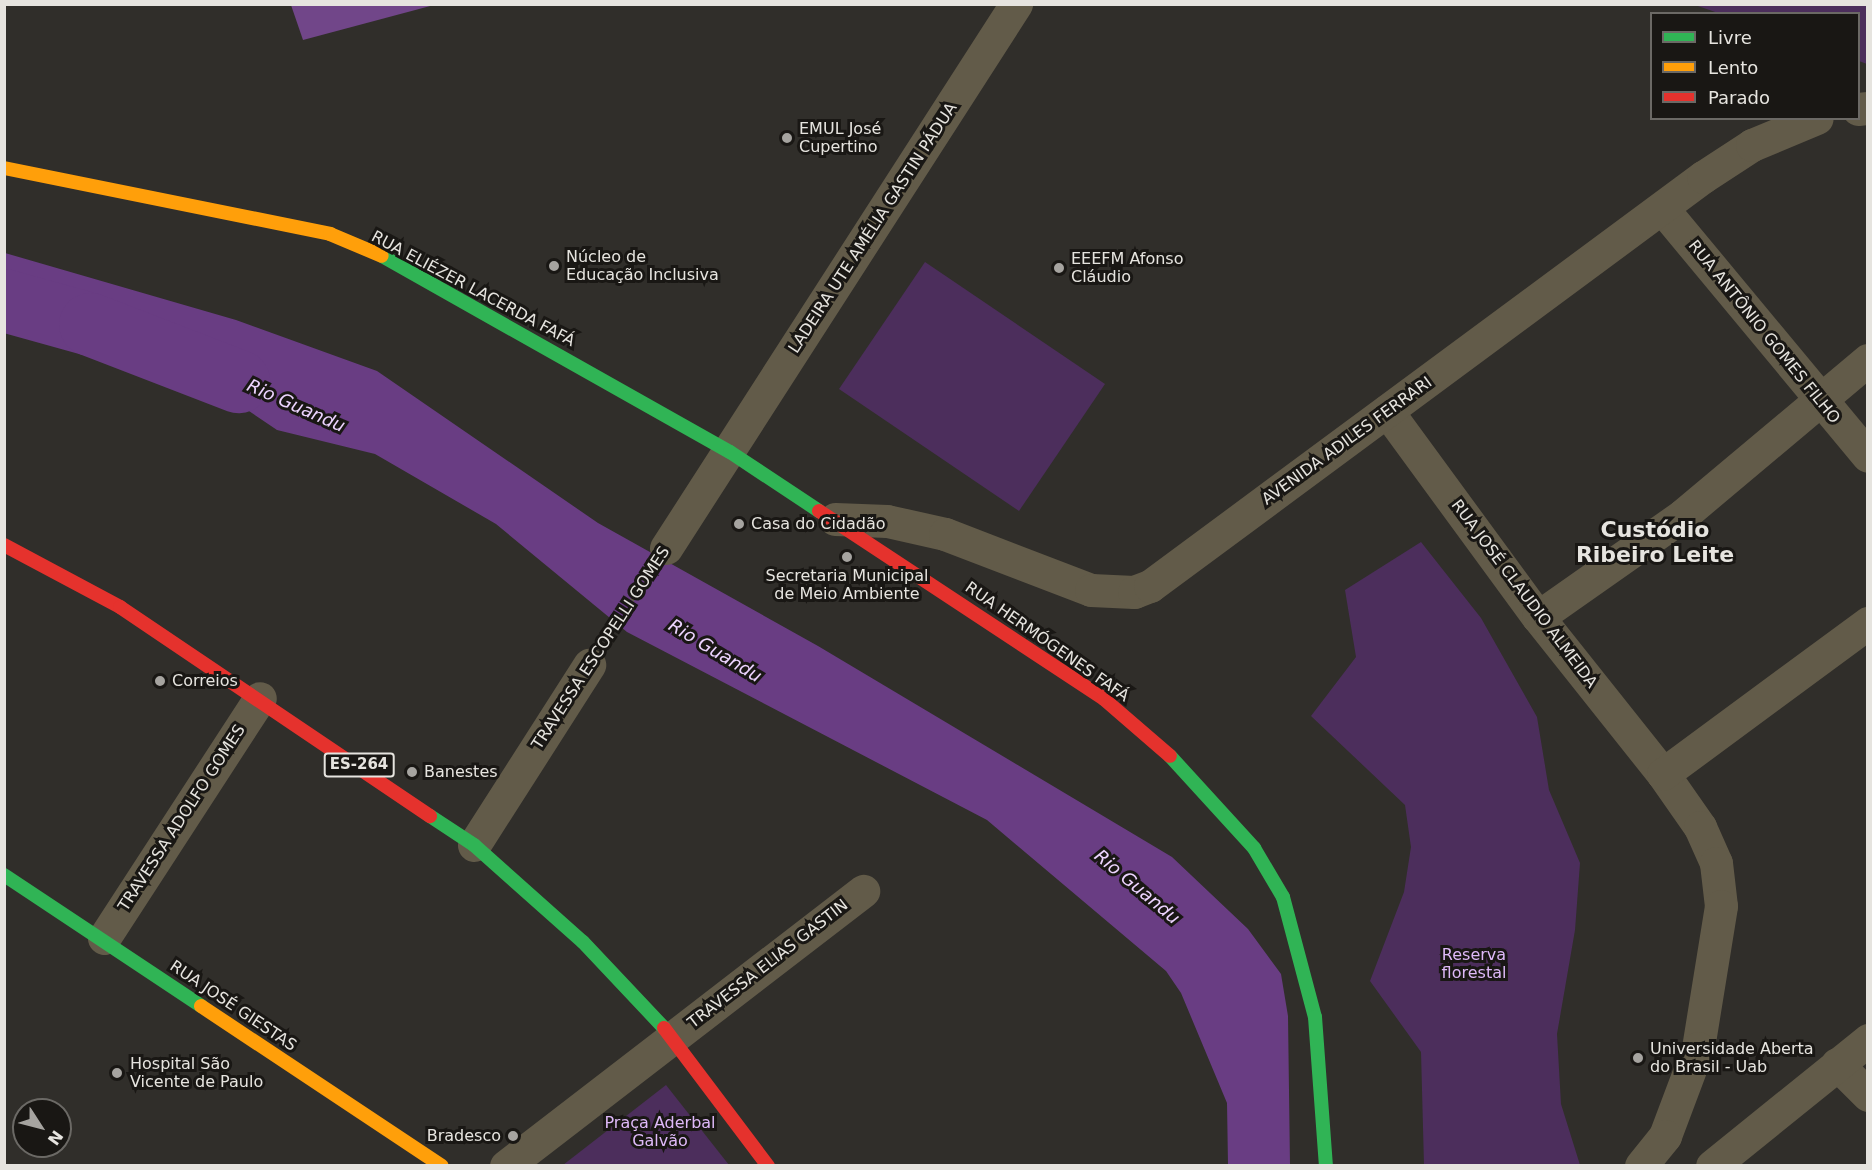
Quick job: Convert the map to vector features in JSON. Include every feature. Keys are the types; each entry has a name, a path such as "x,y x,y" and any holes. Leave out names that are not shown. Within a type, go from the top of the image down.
{"street":[{"name":"LADEIRA UTE AMÉLIA GASTIN PÁDUA","path":"730,452 1016,4"},
{"name":"AVENIDA ADILES FERRARI","path":"834,519 887,521 945,534 1060,582 1134,592 1161,579 1662,208 1752,145 1812,120"},
{"name":"RUA ELIÉZER LACERDA FAFÁ","path":"4,168 330,234 389,259 523,332 730,452"},
{"name":"RUA ANTÔNIO GOMES FILHO","path":"1662,208 1818,401 1868,456"},
{"path":"1538,616 1683,515 1868,360"},
{"name":"RUA JOSÉ CLAUDIO ALMEIDA","path":"1387,411 1538,616 1663,774 1712,854 1721,906 1698,1048 1665,1136 1641,1166"},
{"name":"RUA HERMÓGENES FAFÁ","path":"730,452 1104,699 1191,775 1254,848 1284,897 1300,951 1314,1017 1326,1166"},
{"name":"TRAVESSA ESCOPELLI GOMES","path":"666,548 730,452"},
{"name":"ES-264","path":"4,545 120,607 260,698 474,845 583,942 673,1038 768,1166"},
{"path":"1663,774 1868,623"},
{"name":"TRAVESSA ESCOPELLI GOMES","path":"474,845 589,666"},
{"name":"TRAVESSA ADOLFO GOMES","path":"104,939 260,698"},
{"name":"RUA JOSÉ GIESTAS","path":"4,876 104,939 442,1166"},
{"name":"TRAVESSA ELIAS GASTIN","path":"506,1166 863,891"},
{"path":"1712,1166 1868,1040"},
{"path":"1837,1064 1868,1095"}],"path":[{"name":"TRAVESSA ESCOPELLI GOMES","path":"589,666 666,548"}],"green space":[{"path":"1695,5 1867,5 1867,64 1860,61 1860,12 1715,12"},
{"path":"925,262 1105,384 1019,511 839,389"},
{"name":"Reserva florestal","path":"1421,542 1481,618 1537,717 1549,790 1580,863 1575,930 1557,1034 1561,1104 1580,1165 1424,1165 1421,1052 1370,981 1404,892 1411,847 1405,805 1311,716 1356,657 1345,590"},
{"name":"Praça Aderbal Galvão","path":"666,1085 729,1165 563,1165"}],"shaded area":[{"path":"291,4 434,5 303,40"}],"water":[{"path":"5,253 236,320 377,371 598,523 818,646 1172,857 1248,929 1281,974 1288,1016 1290,1165 1228,1165 1227,1103 1181,993 1166,971 987,820 627,632 496,524 375,454 277,430 141,338 5,315"}],"waterway":[{"name":"Rio Guandu","path":"4,300 90,324 238,381"}],"traffic: fast":[{"path":"382,256 730,452 819,511"},
{"path":"1170,756 1254,848 1283,897 1315,1017 1326,1166"},
{"path":"430,816 474,845 583,942 664,1028"},
{"path":"4,875 201,1006"}],"traffic: slow":[{"path":"4,168 330,234 382,256"},
{"path":"201,1006 442,1166"}],"traffic: jam":[{"path":"819,511 1104,699 1170,756"},
{"path":"4,545 120,607 430,816"},
{"path":"664,1028 768,1166"}],"place":[{"name":"EMUL José Cupertino","path":"787,138"},
{"name":"Núcleo de Educação Inclusiva","path":"554,266"},
{"name":"EEEFM Afonso Cláudio","path":"1059,268"},
{"name":"Casa do Cidadão","path":"739,524"},
{"name":"Secretaria Municipal de Meio Ambiente","path":"847,557"},
{"name":"Correios","path":"160,681"},
{"name":"Banestes","path":"412,772"},
{"name":"Universidade Aberta do Brasil - Uab","path":"1638,1058"},
{"name":"Hospital São Vicente de Paulo","path":"117,1073"},
{"name":"Bradesco","path":"513,1136"}],"district":[{"name":"Custódio Ribeiro Leite","path":"1655,542"}]}
